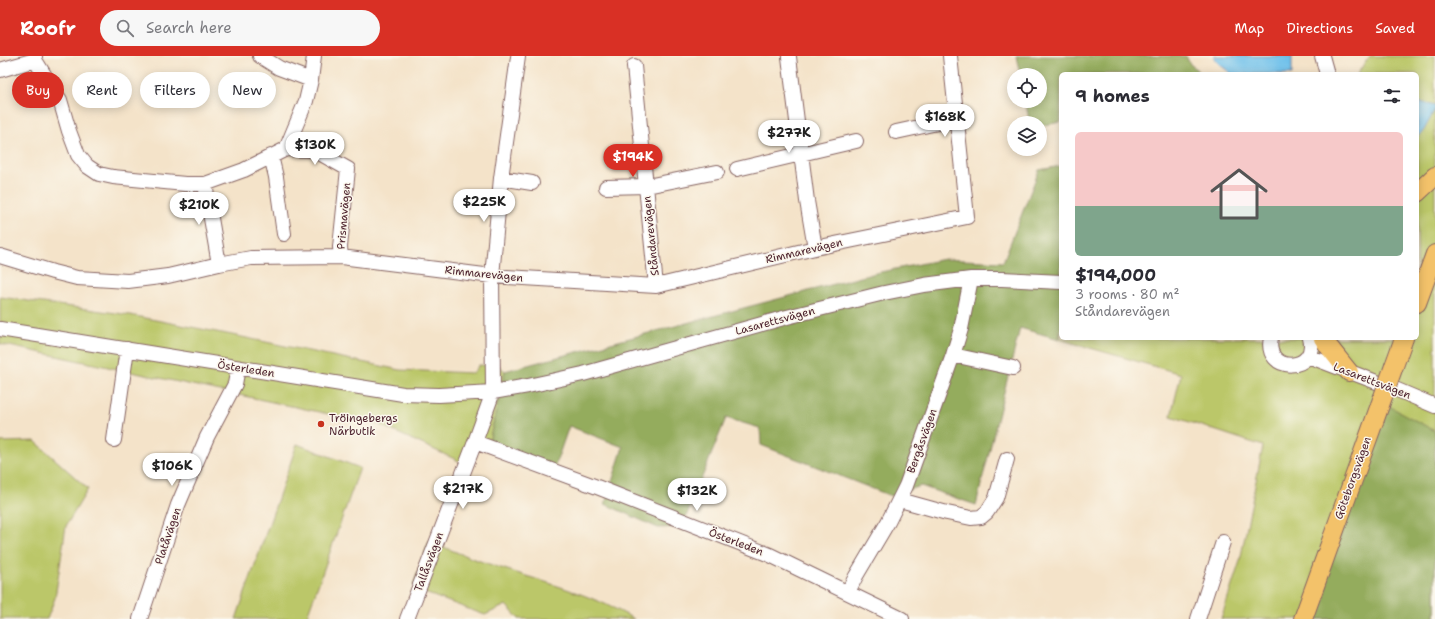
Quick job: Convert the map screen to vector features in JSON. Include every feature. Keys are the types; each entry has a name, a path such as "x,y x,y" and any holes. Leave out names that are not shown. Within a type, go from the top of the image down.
{"main road":[{"path":"1419,191 1435,176"},
{"path":"1419,298 1435,254"},
{"path":"1324,340 1328,347 1349,372"},
{"path":"1390,365 1395,340"},
{"name":"Göteborgsvägen","path":"1303,619 1367,440 1376,403 1390,365 1403,340"}],"street":[{"path":"260,56 279,68 311,80"},
{"path":"0,70 35,58 60,100 78,155 87,166 99,174 113,177 185,184 206,184 244,170 286,149 306,101 311,80 314,56"},
{"path":"896,132 956,120 950,56"},
{"path":"1322,56 1326,72"},
{"path":"493,392 492,276 501,178 518,57"},
{"path":"789,57 807,201 815,248"},
{"name":"Ståndarevägen","path":"634,66 656,286"},
{"name":"Rimmarevägen","path":"0,256 77,278 128,281 168,276 251,258 340,257 492,276 656,286 815,248 967,217 956,120"},
{"path":"737,169 856,141"},
{"name":"Prismavägen","path":"286,149 314,150 348,169 340,257"},
{"path":"271,156 276,177 284,234"},
{"path":"606,187 647,186 717,172"},
{"path":"501,178 532,183"},
{"path":"206,184 219,264"},
{"name":"Lasarettsvägen","path":"493,392 583,374 787,317 884,293 924,285 971,280 1002,279 1059,282"},
{"name":"Bergåsvägen","path":"848,592 900,500 953,355 971,280"},
{"name":"Österleden","path":"0,329 403,394 440,395 493,392"},
{"path":"1267,340 1273,355 1282,363 1290,366 1305,360 1311,347 1310,340"},
{"path":"114,440 127,349"},
{"path":"953,355 1012,368"},
{"name":"Lasarettsvägen","path":"1308,356 1435,406"},
{"name":"Platåvägen","path":"140,619 178,505 207,437 235,384 238,368"},
{"name":"Tallåsvägen","path":"407,619 493,392"},
{"name":"Österleden","path":"475,442 604,490 770,555 902,619"},
{"path":"900,500 971,518 981,517 987,512 996,498 1006,459"},
{"path":"1198,619 1223,542"}],"green space":[{"path":"1016,56 1186,56 1190,64 1200,72 1059,72 1059,122 1047,125 1047,116 1028,116 1027,108 1047,108 1047,68 1019,68"},
{"path":"1370,56 1435,56 1435,619 1221,619 1240,561 1263,446 1171,416 1181,374 1062,340 1419,340 1419,72 1358,72"},
{"path":"1059,166 1059,339 1020,328 976,505 921,486 891,496 761,445 760,428 726,418 682,527 658,528 605,504 623,447 569,426 555,466 489,442 505,371 876,273 944,259 1003,262 1039,170"},
{"path":"0,297 130,315 400,370 473,373 479,365 499,366 505,371 489,442 459,461 380,425 0,344"},
{"path":"1387,405 1435,431 1435,619 1310,619"},
{"path":"35,441 88,489 66,526 55,598 47,619 0,619 0,442"},
{"path":"297,444 360,468 306,619 236,619"},
{"path":"429,541 474,559 582,594 634,619 519,619 506,605 485,615 425,593 413,585"}],"water":[{"path":"1213,56 1292,56 1292,72 1229,72 1219,64"},
{"path":"1419,102 1435,106 1435,110 1419,136"}],"place":[{"name":"Tröingebergs Närbutik","path":"321,424"}]}
